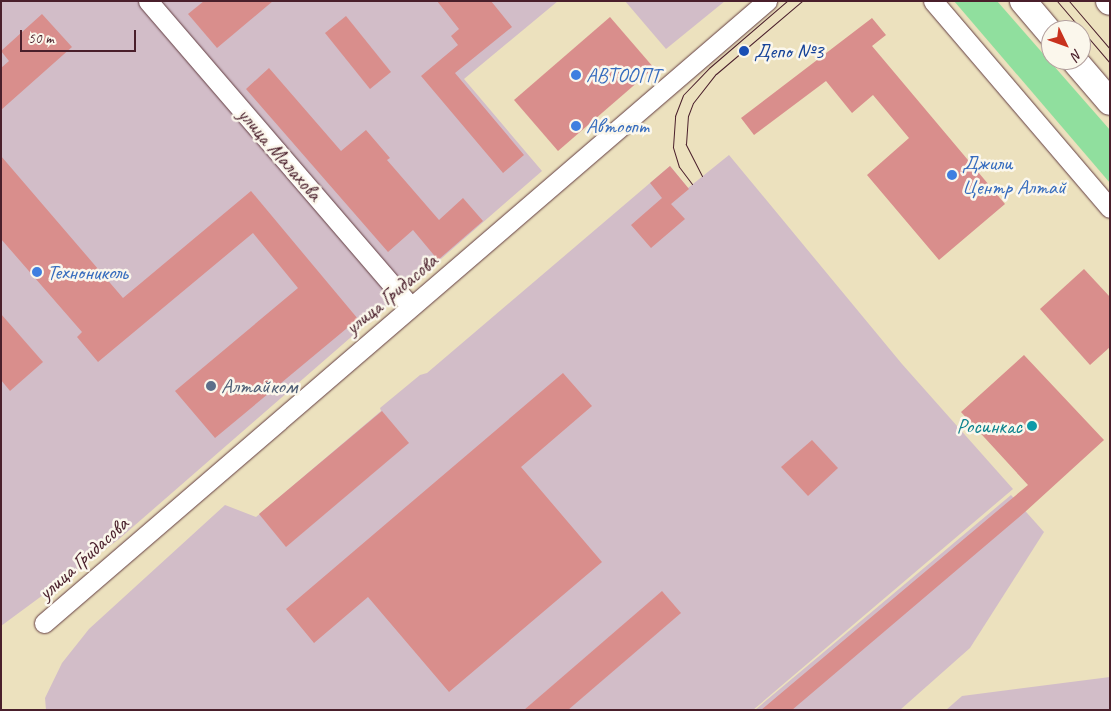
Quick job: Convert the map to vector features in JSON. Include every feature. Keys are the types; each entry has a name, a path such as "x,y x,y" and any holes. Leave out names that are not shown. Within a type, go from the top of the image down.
{"main road":[{"path":"1023,1 1041,22"},
{"path":"1083,70 1110,102"}],"street":[{"name":"улица Малахова","path":"148,1 411,307"},
{"name":"улица Гридасова","path":"44,623 767,1"},
{"path":"933,1 1110,208"}],"shaded area":[{"path":"1,1 558,1 464,79 542,171 119,539 1,626"},
{"path":"625,1 725,1 666,49"},
{"path":"729,155 902,364 1013,489 753,710 46,710 45,698 62,663 89,629 225,505 256,517 381,411 380,408 420,375 427,373 670,166 688,188"},
{"path":"1011,495 1044,532 970,648 900,710 755,710"},
{"path":"1110,677 1110,710 946,710 962,696"}],"green space":[{"path":"954,1 997,1 1041,51 1041,70 1057,70 1110,130 1110,183"}],"building":[{"path":"204,1 273,1 217,48 188,14"},
{"path":"437,1 491,1 512,27 455,73 524,155 503,173 421,76 458,45 451,36 459,29"},
{"path":"42,14 72,47 1,110 1,68 9,61 1,51"},
{"path":"346,16 391,72 370,89 325,33"},
{"name":"АВТООПТ","path":"610,17 654,68 558,151 514,100"},
{"path":"872,18 886,35 872,46 1005,204 939,260 867,175 909,138 873,95 852,113 826,81 754,135 741,118"},
{"path":"269,68 341,151 366,130 390,158 387,160 439,220 463,198 483,221 438,260 413,230 388,252 246,89"},
{"path":"1,156 123,298 251,191 358,319 215,438 175,391 298,288 253,233 98,362 77,337 82,332 1,239"},
{"path":"670,166 689,189 671,204 685,219 651,248 631,225 662,198 650,183"},
{"path":"1084,269 1110,297 1110,347 1090,365 1040,309"},
{"path":"1,314 43,362 10,391 1,380"},
{"name":"Росинкас","path":"1024,355 1104,440 1025,512 792,710 761,710 1028,485 961,412"},
{"path":"563,373 592,406 521,467 602,562 449,692 368,597 314,643 286,609"},
{"path":"382,411 409,443 286,547 259,514"},
{"path":"812,440 838,468 808,496 781,467"},
{"path":"662,591 681,613 568,710 524,710"}],"tram line":[{"path":"692,184 679,167 673,147 675,116 683,95 709,68 787,1"},
{"path":"702,176 686,144 688,116 693,103 716,74 802,1"},
{"path":"1057,1 1110,63"},
{"path":"1069,1 1110,49"}],"place":[{"name":"Депо №3","path":"744,51"},
{"name":"АВТООПТ","path":"576,75"},
{"name":"Автоопт","path":"576,126"},
{"name":"Джили Центр Алтай","path":"952,175"},
{"name":"Технониколь","path":"37,272"},
{"name":"Алтайком","path":"211,386"},
{"name":"Росинкас","path":"1032,426"}]}
